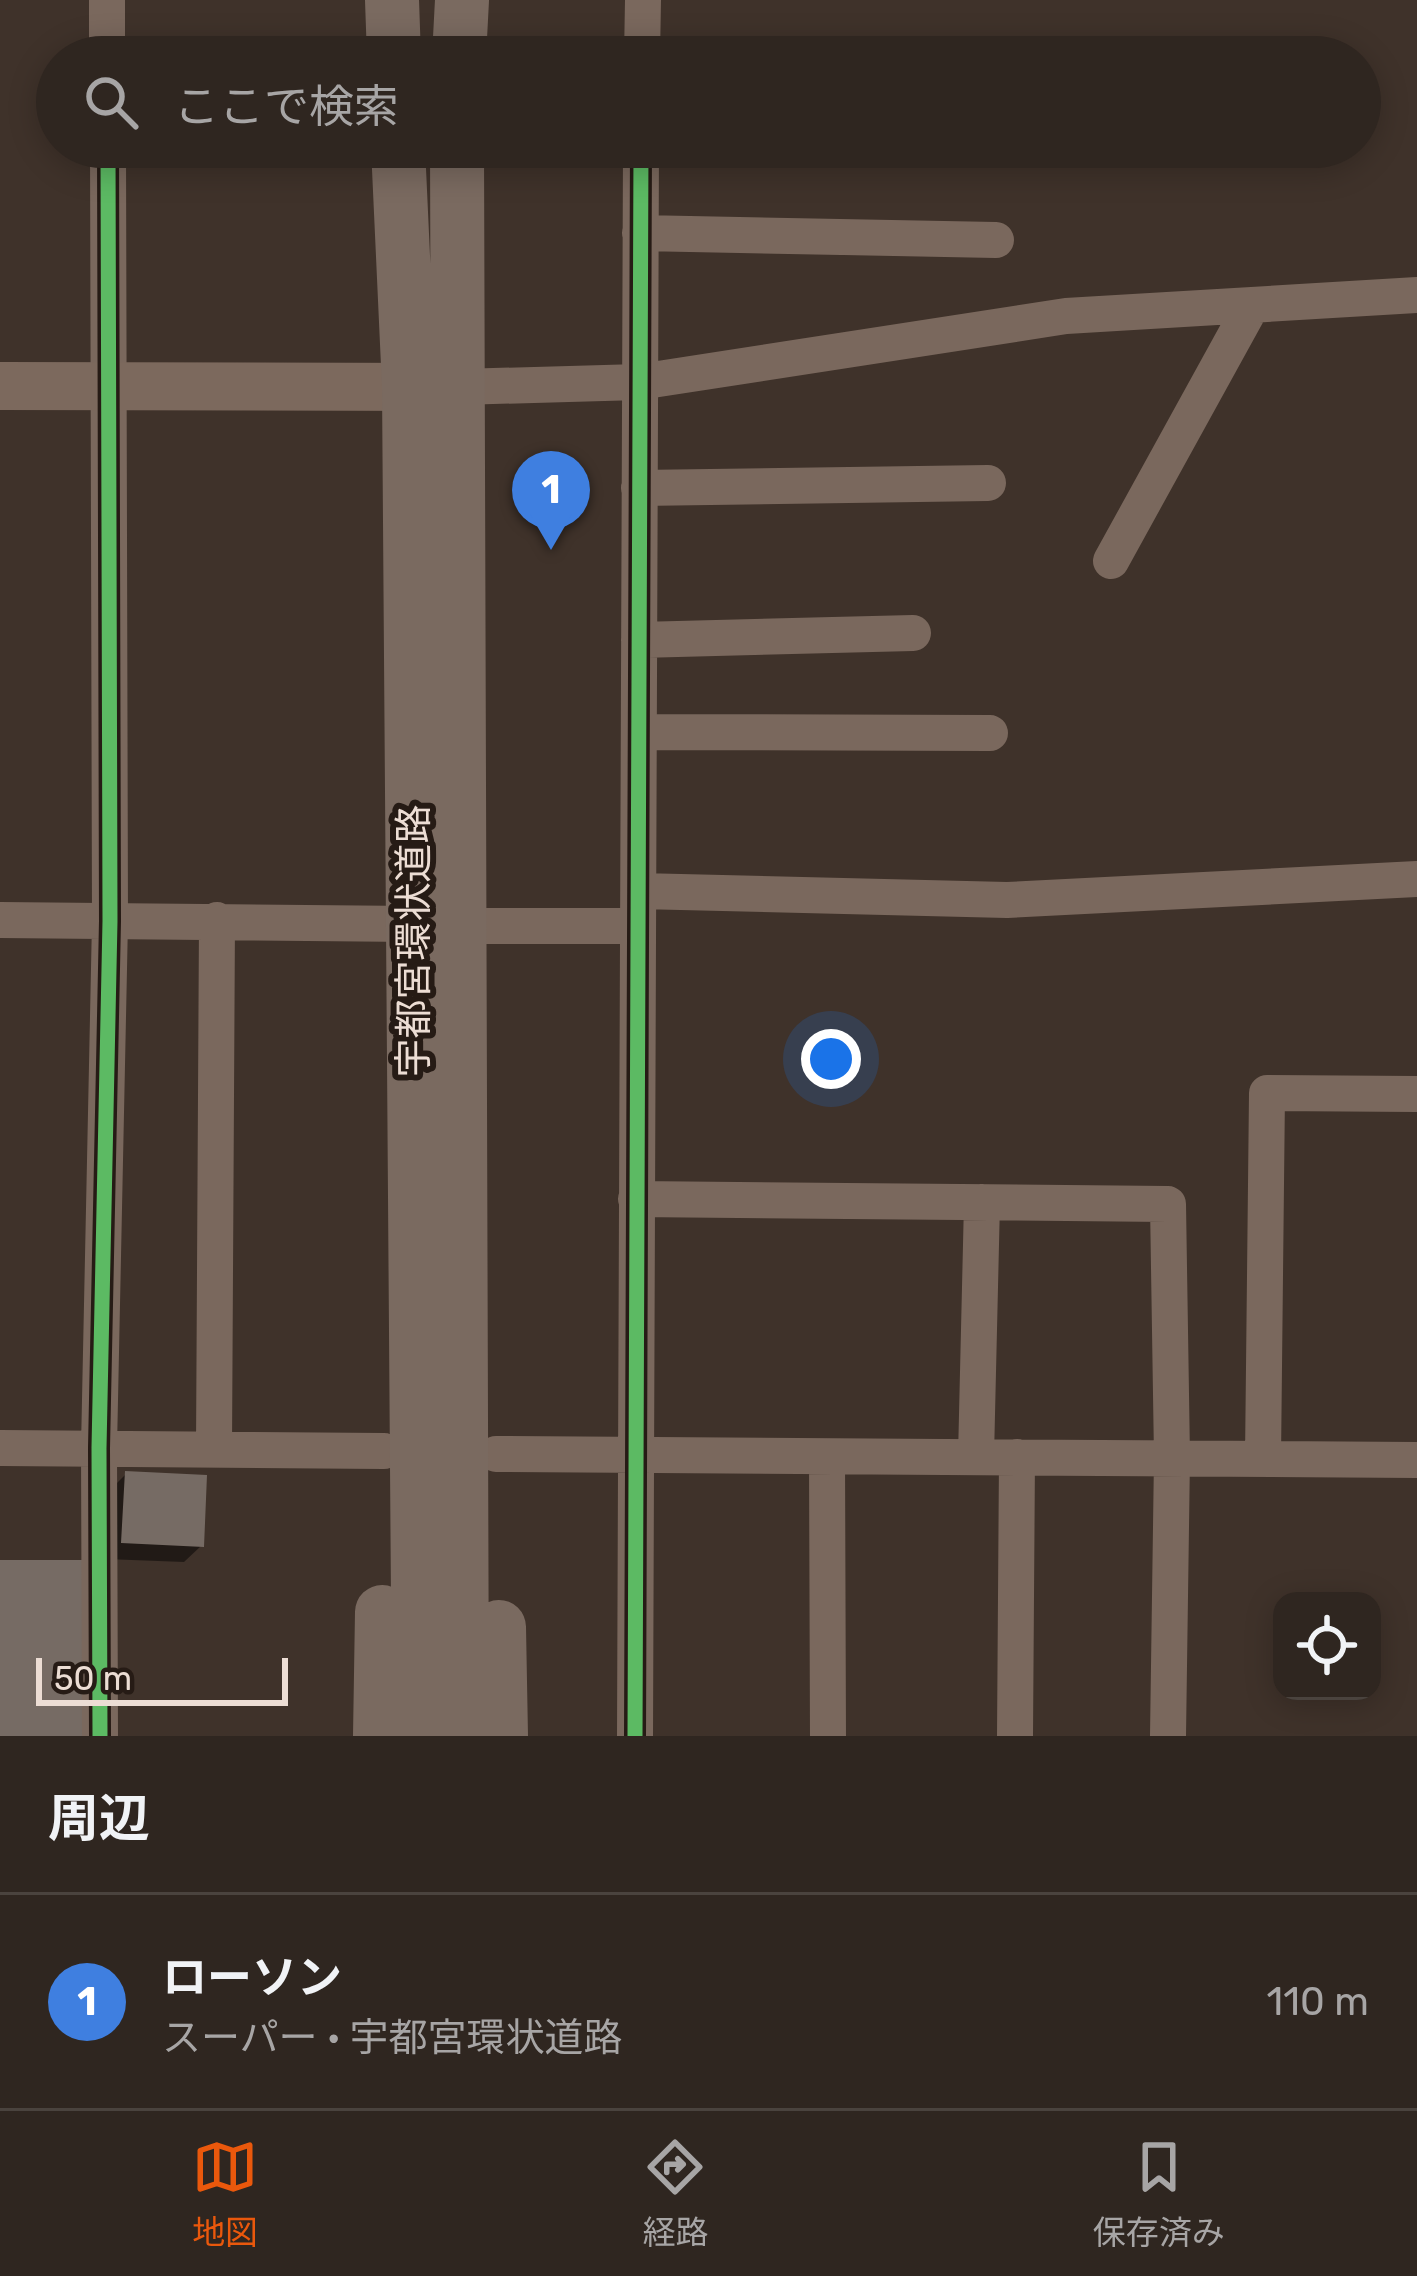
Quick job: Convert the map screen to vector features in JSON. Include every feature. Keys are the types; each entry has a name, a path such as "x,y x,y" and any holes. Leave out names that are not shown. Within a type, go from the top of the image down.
{"main road":[{"path":"392,0 393,36"},
{"path":"460,36 462,0"},
{"name":"宇都宮環状道路","path":"401,168 434,387"},
{"name":"宇都宮環状道路","path":"419,1736 416,1295 436,925 434,387 455,168"},
{"name":"宇都宮環状道路","path":"436,925 459,1221 462,1736"},
{"path":"459,1221 488,1324 496,1454 501,1736"},
{"path":"380,1736 384,1451 398,1352 416,1295"}],"street":[{"path":"107,0 107,36"},
{"path":"642,36 643,0"},
{"path":"100,1736 99,1448 110,921 108,168"},
{"path":"635,1736 641,168"},
{"path":"640,232 996,240"},
{"path":"0,386 434,387 639,382 1066,316 1417,295"},
{"path":"1111,561 1252,305"},
{"path":"639,488 988,483"},
{"path":"639,640 913,633"},
{"path":"639,732 990,733"},
{"path":"0,920 436,925 639,908 1007,900 1417,879"},
{"path":"214,1448 217,920"},
{"path":"1263,1458 1267,1093 1417,1094"},
{"path":"636,1199 1168,1204 1172,1457 1168,1736"},
{"path":"976,1457 982,1202"},
{"path":"0,1448 384,1451"},
{"path":"496,1454 1417,1460"},
{"path":"826,1457 828,1736"},
{"path":"1015,1736 1017,1457"}],"building":[{"path":"125,1471 207,1475 204,1547 121,1543"},
{"path":"0,1560 84,1560 83,1736 0,1736"}],"cycle path":[{"path":"100,1736 99,1448 110,921 108,168"},
{"path":"635,1736 641,168"}],"place":[{"name":"ローソン","path":"551,550"}]}
